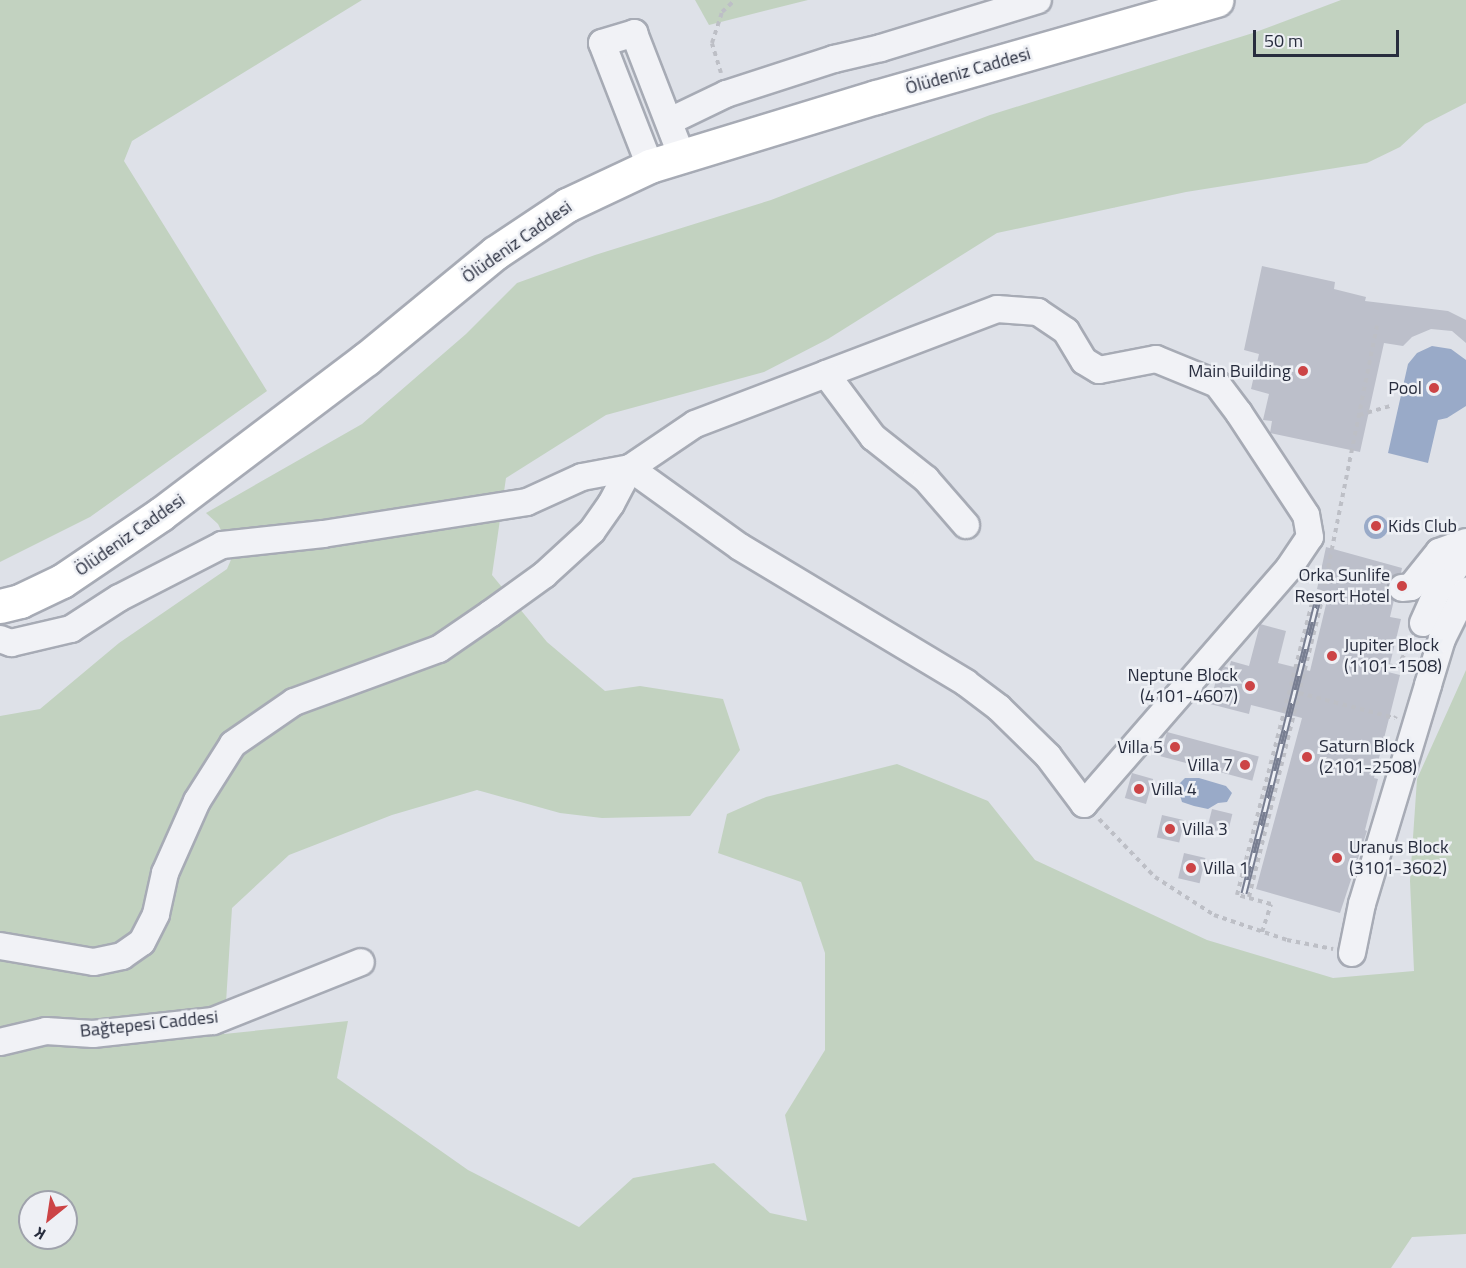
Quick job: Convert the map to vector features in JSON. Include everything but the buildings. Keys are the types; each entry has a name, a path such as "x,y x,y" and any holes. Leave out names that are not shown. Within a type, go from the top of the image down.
{"main road":[{"name":"Ölüdeniz Caddesi","path":"0,606 20,601 62,581 161,514 366,359 513,241 567,205 650,166 876,97 1215,0"}],"street":[{"path":"670,121 726,94 834,59 881,48 1038,0"},
{"path":"650,166 602,43 634,33 670,121 682,157"},
{"path":"0,639 11,643 71,629 119,598 222,545 323,534 527,502 582,477 630,468 695,424 997,309 1038,312 1066,331 1084,361 1099,370 1156,359 1216,384 1239,413 1306,514 1310,537 1289,568 1084,804 1048,756 999,708 966,683 740,547 630,468"},
{"path":"826,374 873,437 926,479 966,525"},
{"path":"0,946 94,962 122,956 142,942 156,914 165,873 197,801 233,744 294,702 439,649 490,614 544,575 592,531 611,504 630,468"},
{"path":"1402,588 1411,587 1439,552 1466,543"},
{"path":"1420,635 1437,592 1456,565 1466,559"},
{"path":"1352,953 1362,904 1442,639 1466,591"},
{"name":"Bağtepesi Caddesi","path":"0,1042 46,1031 93,1034 213,1021 361,962"}],"path":[{"path":"726,94 712,43 723,12 735,0"},
{"path":"1249,897 1322,603 1377,326"},
{"path":"1359,415 1390,406"},
{"path":"1262,932 1271,904 1237,895 1312,602 1322,603"},
{"path":"1362,660 1397,667 1420,635"},
{"path":"1299,693 1395,718 1400,707"},
{"path":"1084,804 1155,877 1214,915 1262,932 1352,953"}],"green space":[{"path":"0,0 362,0 132,141 124,161 267,391 90,517 0,562"},
{"path":"695,0 808,0 709,25"},
{"path":"1341,0 1466,0 1466,103 1425,124 1400,147 1367,163 1186,192 997,233 828,339 764,372 606,415 506,478 492,575 547,642 605,691 640,686 723,699 740,750 690,816 602,818 560,813 477,790 392,815 289,855 232,908 224,1034 348,1021 337,1078 468,1170 579,1227 633,1178 714,1163 770,1213 807,1221 785,1115 825,1050 825,953 801,882 718,853 727,814 766,797 897,764 988,801 1035,860 1207,940 1333,978 1414,971 1410,881 1417,779 1466,670 1466,1234 1412,1237 1391,1268 0,1268 0,716 40,709 119,643 227,569 233,555 218,524 206,513 362,424 466,334 517,283 595,255 771,200 990,115 1253,33"}],"water":[{"name":"Pool","path":"1432,346 1451,349 1466,360 1466,406 1447,418 1438,420 1428,463 1388,453 1408,364 1417,353"},
{"name":"Kids Club","path":"1376,515 1384,519 1388,527 1384,535 1376,539 1368,535 1364,527 1368,519"},
{"path":"1185,778 1199,778 1226,786 1232,793 1227,802 1218,803 1208,809 1194,806 1182,802 1177,786"}],"railway":[{"path":"1244,893 1317,602"}],"place":[{"name":"Main Building","path":"1303,371"},
{"name":"Pool","path":"1434,388"},
{"name":"Kids Club","path":"1376,526"},
{"name":"Orka Sunlife Resort Hotel","path":"1402,586"},
{"name":"Jupiter Block (1101-1508)","path":"1332,656"},
{"name":"Neptune Block (4101-4607)","path":"1250,686"},
{"name":"Villa 5","path":"1175,747"},
{"name":"Saturn Block (2101-2508)","path":"1307,757"},
{"name":"Villa 7","path":"1245,765"},
{"name":"Villa 4","path":"1139,789"},
{"name":"Villa 3","path":"1170,829"},
{"name":"Uranus Block (3101-3602)","path":"1337,858"},
{"name":"Villa 1","path":"1191,868"}]}
